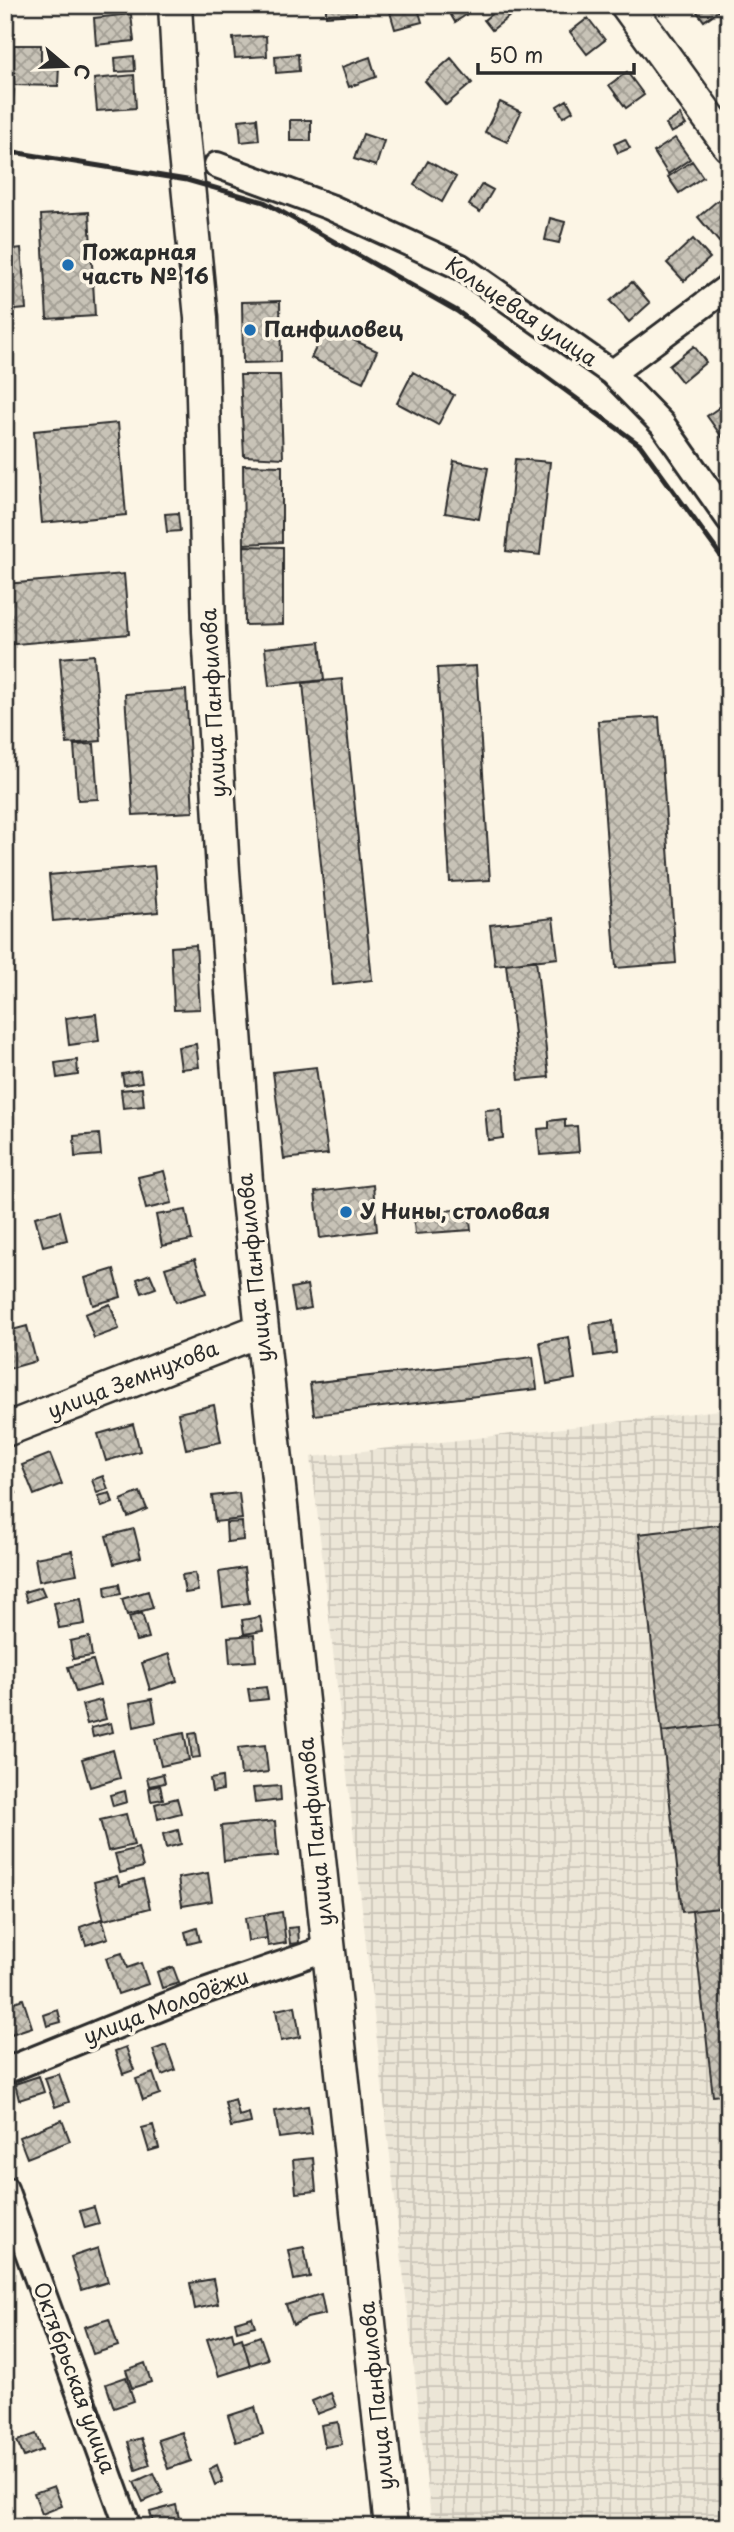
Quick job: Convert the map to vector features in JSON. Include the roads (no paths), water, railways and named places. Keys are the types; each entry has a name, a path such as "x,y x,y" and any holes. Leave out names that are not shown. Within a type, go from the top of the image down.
{"main road":[{"name":"улица Панфилова","path":"175,5 181,114 201,318 209,631 223,871 246,1181 391,2527"},
{"path":"627,5 729,145"},
{"name":"улица Земнухова","path":"5,1430 261,1331"}],"street":[{"name":"Кольцевая улица","path":"218,165 330,207 461,267 612,373 662,424 729,519"},
{"path":"612,373 729,286"},
{"name":"улица Молодёжи","path":"5,2070 190,1996 328,1948"},
{"name":"Октябрьская улица","path":"5,2189 128,2527"}],"railway":[{"path":"5,154 19,153 187,180 264,202 457,311 640,445 729,567"}],"place":[{"name":"Пожарная часть № 16","path":"68,265"},
{"name":"Панфиловец","path":"250,330"},
{"name":"У Нины, столовая","path":"346,1212"}]}
